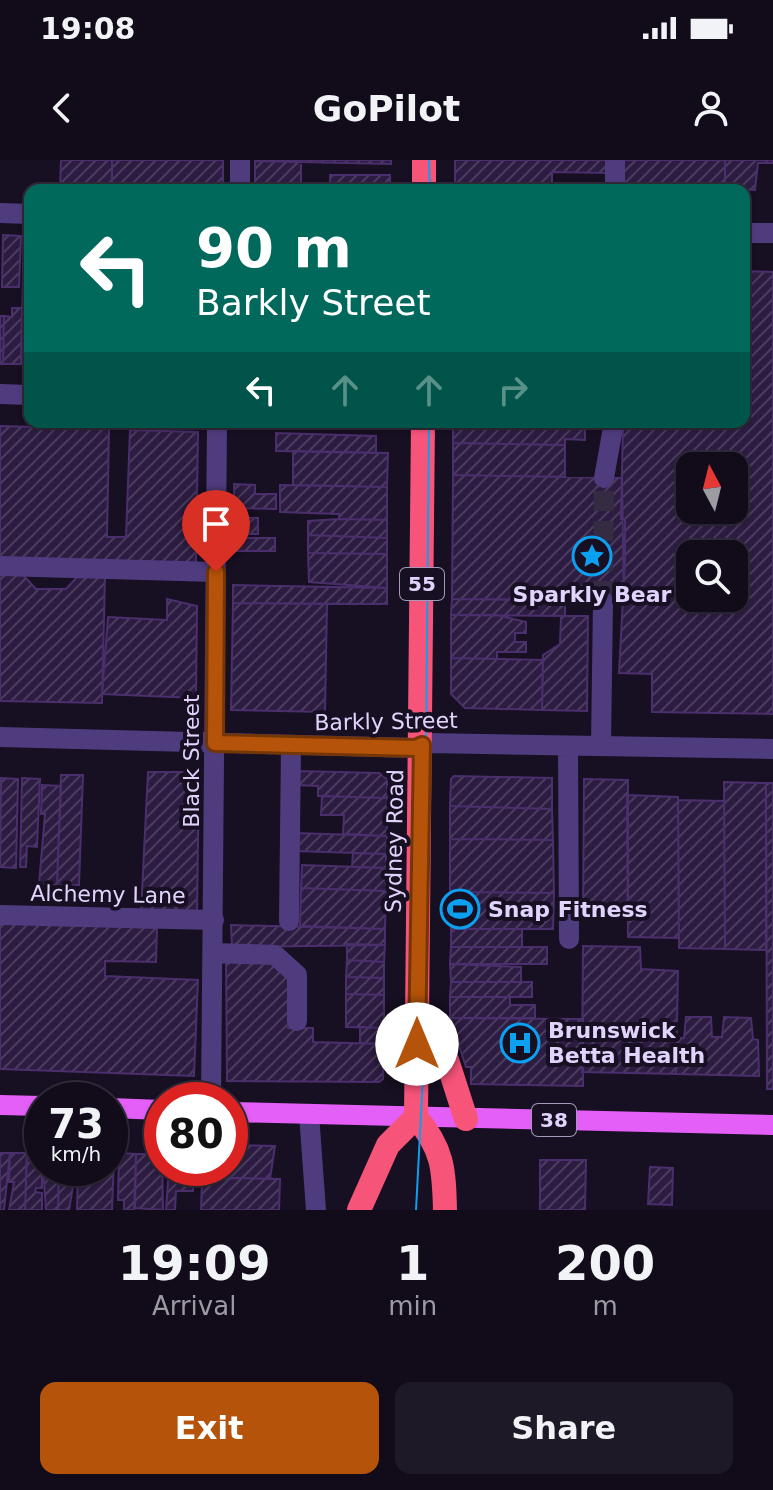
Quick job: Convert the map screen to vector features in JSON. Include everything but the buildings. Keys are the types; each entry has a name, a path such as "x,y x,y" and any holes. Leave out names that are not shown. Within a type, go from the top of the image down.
{"highway":[{"path":"424,160 424,184"},
{"name":"Sydney Road","path":"416,1117 423,428"},
{"path":"417,1012 447,1060 466,1119"},
{"path":"359,1210 388,1145 416,1117 435,1139 441,1153 445,1210"}],"main road":[{"path":"0,1105 24,1106"},
{"name":"38","path":"248,1112 773,1125"}],"street":[{"path":"240,160 240,184"},
{"path":"615,160 615,184"},
{"path":"0,213 24,214"},
{"path":"750,233 773,233"},
{"path":"0,394 24,395"},
{"name":"Black Street","path":"211,1082 217,428"},
{"path":"604,478 613,428"},
{"path":"0,566 216,572"},
{"path":"601,746 603,601"},
{"name":"Barkly Street","path":"0,737 416,748 422,745 773,749"},
{"path":"289,921 291,746"},
{"path":"568,746 569,939"},
{"name":"Alchemy Lane","path":"0,915 214,920"},
{"path":"214,953 275,955 297,975 297,1021"},
{"path":"309,1114 316,1210"}],"tunnel":[{"path":"603,601 604,478"}],"tram line":[{"path":"429,160 430,184"},
{"path":"416,1210 423,1076 429,428"}],"place":[{"name":"Sparkly Bear","path":"592,556"},
{"name":"Snap Fitness","path":"460,909"},
{"name":"Brunswick Betta Health","path":"520,1043"}],"route":[{"path":"216,572 215,743 416,748 422,745 417,1044"}]}
